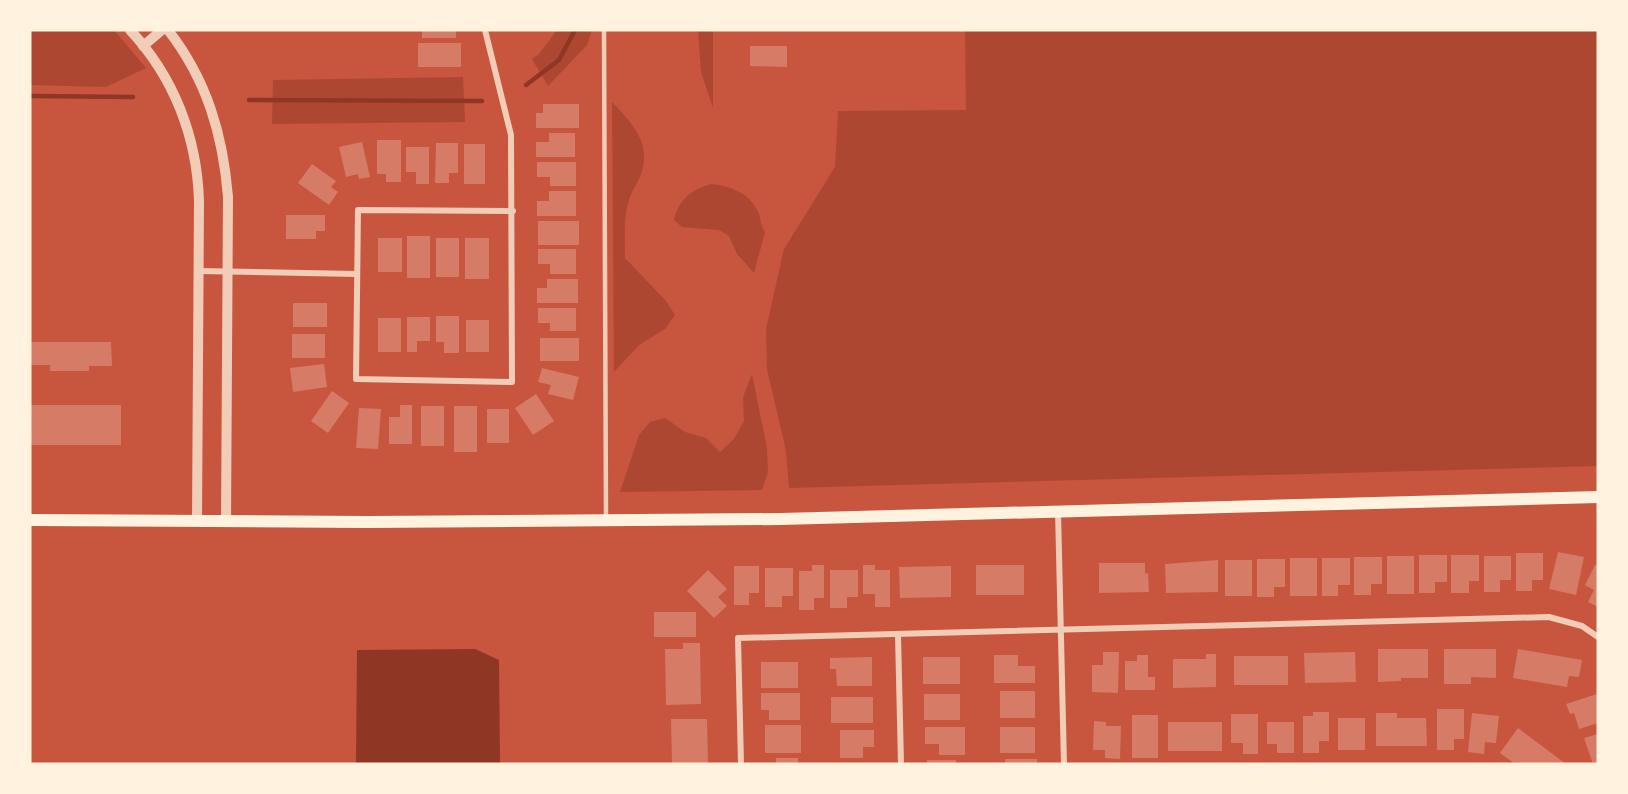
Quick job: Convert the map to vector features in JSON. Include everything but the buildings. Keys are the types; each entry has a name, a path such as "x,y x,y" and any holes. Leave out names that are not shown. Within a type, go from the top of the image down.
{"main road":[{"path":"30,520 226,522 606,520 1598,497"}],"street":[{"path":"130,30 170,85 191,138 198,184 197,521"},
{"path":"143,46 162,30"},
{"path":"168,30 197,75 220,136 228,198 226,522"},
{"path":"485,30 511,135 513,211 512,382 356,379 358,210 513,211"},
{"path":"197,272 357,274"},
{"path":"1058,511 1064,764"},
{"path":"741,764 738,638 1549,617 1582,626 1598,637"},
{"path":"898,635 901,764"}],"lane":[{"path":"604,30 606,520"}],"shaded area":[{"path":"30,30 114,30 146,68 106,87 30,85"},
{"path":"557,30 592,30 587,45 548,86 532,59 539,54"},
{"path":"698,30 713,30 713,108 701,72"},
{"path":"965,30 1598,30 1598,466 789,488 786,451 767,369 766,329 784,249 835,167 838,111 966,110"},
{"path":"463,77 465,122 272,124 273,80"},
{"path":"612,102 632,125 644,151 640,178 630,197 626,212 625,258 666,301 675,315 665,329 639,345 614,372"},
{"path":"712,184 744,195 754,204 758,212 765,232 754,273 737,254 729,236 719,230 682,227 674,220 679,206 687,196 699,188"},
{"path":"752,374 767,448 768,472 762,490 620,492 639,435 650,422 665,418 685,432 706,438 720,452 734,439 744,421 743,397"},
{"path":"475,649 499,660 500,764 356,764 357,650"}],"waterway":[{"path":"526,85 559,60 575,30"},
{"path":"30,96 133,97"},
{"path":"249,100 482,101"}]}
